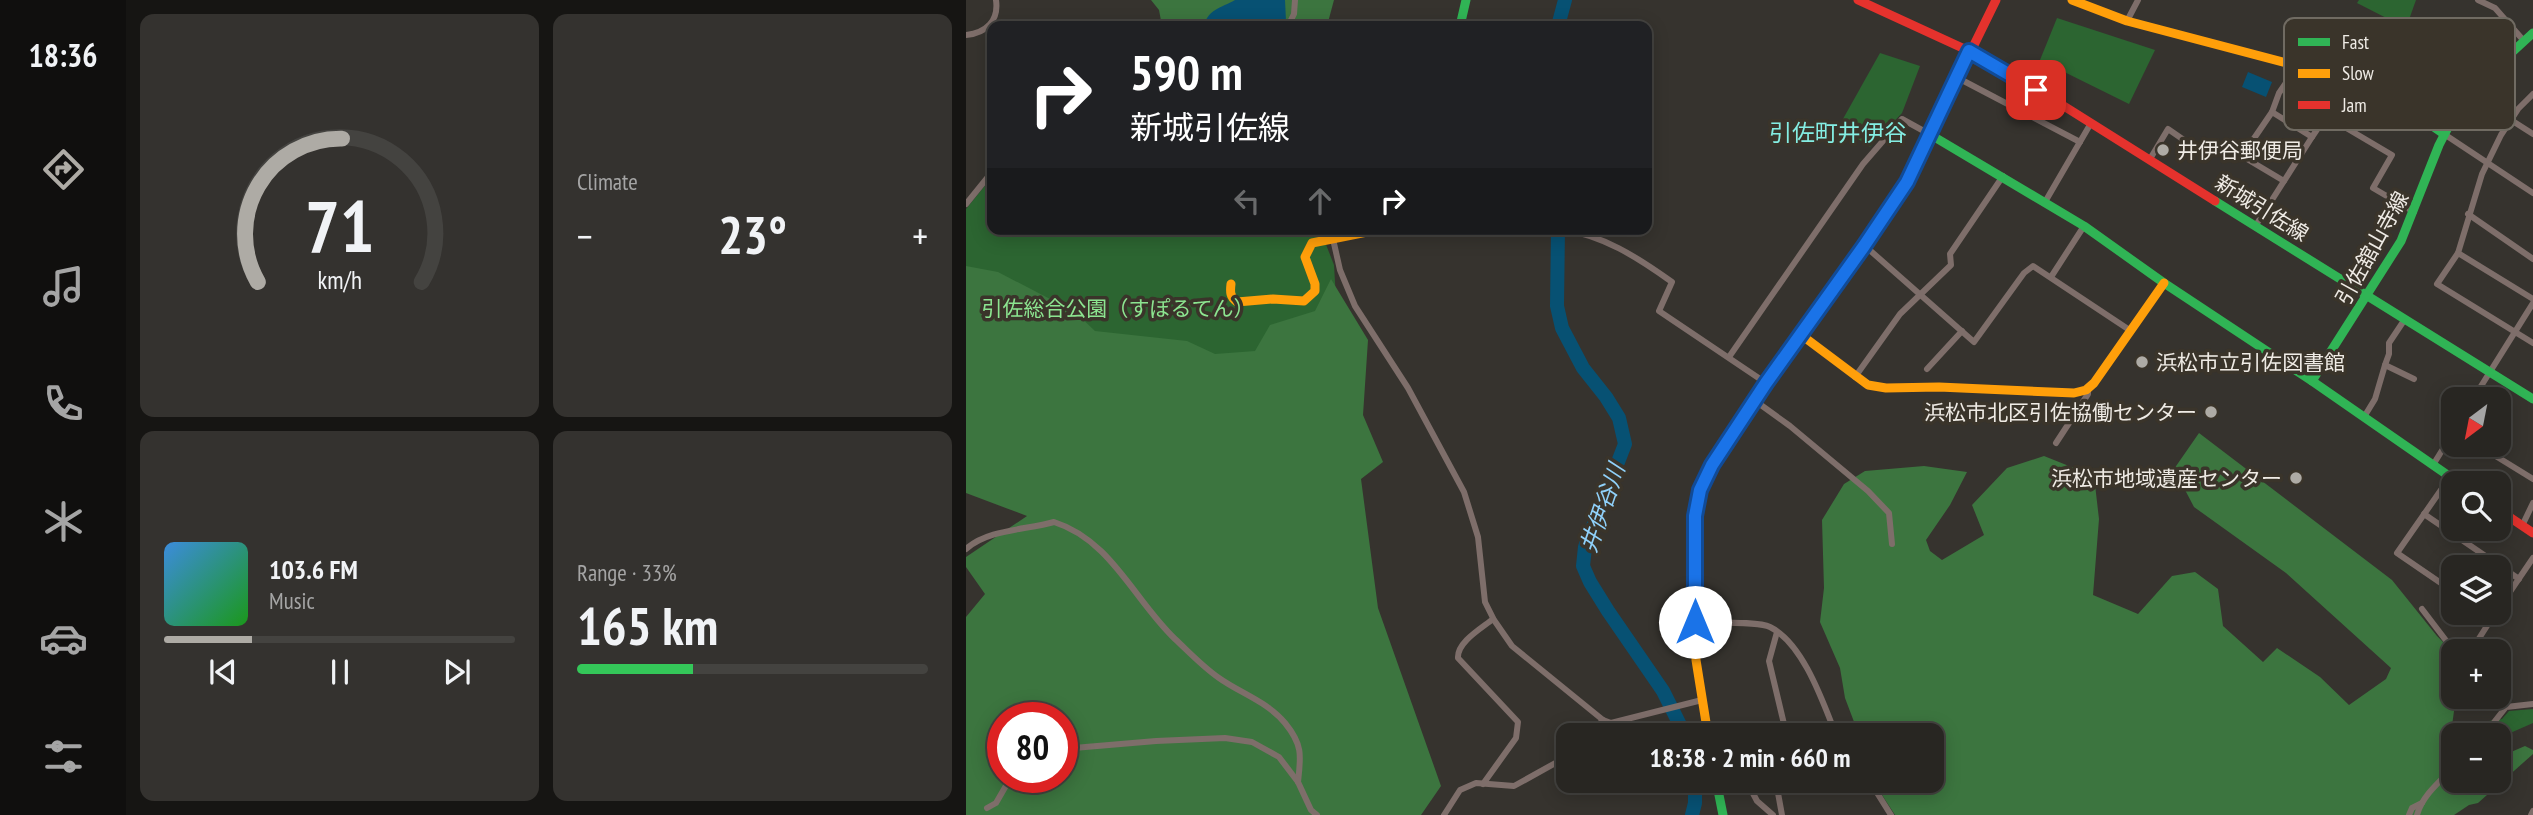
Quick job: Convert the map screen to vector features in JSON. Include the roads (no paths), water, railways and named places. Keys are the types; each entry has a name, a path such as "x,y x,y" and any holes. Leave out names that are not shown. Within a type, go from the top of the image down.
{"main road":[{"path":"1461,21 1466,0"},
{"name":"新城引佐線","path":"1858,0 1969,51 2091,123 2533,399"},
{"path":"1706,723 1696,660 1695,622 1695,516 1700,490 1712,465 1754,400 1907,182 1996,0"},
{"path":"2072,0 2127,21 2284,63"},
{"name":"引佐舘山寺線","path":"2515,49 2533,33"},
{"path":"2438,130 2444,134"},
{"name":"引佐舘山寺線","path":"2312,381 2402,239 2447,130"},
{"path":"1931,135 2084,226 2442,471"},
{"path":"1231,284 1230,292 1235,301 1248,305 1275,299 1301,302 1307,300 1315,291 1306,262 1306,252 1312,243 1353,235"},
{"path":"1800,334 1868,385 1886,388 1939,387 2074,393 2094,383 2164,283"},
{"path":"2511,518 2533,533"},
{"path":"1719,793 1723,815"}],"street":[{"path":"992,21 996,0"},
{"path":"1290,21 1295,0"},
{"path":"2127,21 2138,0"},
{"path":"2478,0 2495,8 2504,18"},
{"path":"966,34 976,34 987,28"},
{"path":"2515,31 2524,41"},
{"path":"1957,78 2080,142"},
{"path":"2242,156 2272,112 2284,86"},
{"path":"2515,115 2533,94"},
{"path":"2272,112 2284,120"},
{"path":"1729,357 1863,164 1902,119 1931,135"},
{"path":"2045,202 2091,123"},
{"path":"2515,123 2533,134"},
{"path":"2150,159 2168,130 2194,147 2242,156 2284,181"},
{"path":"2301,130 2312,137"},
{"path":"2256,225 2317,130"},
{"path":"2350,130 2392,155 2372,188 2414,212"},
{"path":"2506,130 2487,164 2468,214 2458,253 2437,284 2533,343"},
{"path":"2444,134 2533,193"},
{"path":"1855,377 1900,314 1951,265 1950,254 2003,176"},
{"path":"966,204 987,178"},
{"path":"2468,214 2533,259"},
{"path":"2051,277 2084,226"},
{"path":"1585,235 1626,250 1672,282 1659,311 1766,383"},
{"path":"1333,239 1340,270 1355,306 1408,388 1464,492 1478,537 1485,602 1512,646 1603,720 1611,723 1702,700"},
{"path":"1864,246 1974,342 2024,273 2033,266 2131,331"},
{"path":"2458,253 2533,301 2480,387"},
{"path":"2364,417 2375,399 2389,354 2389,343 2405,319"},
{"path":"1927,369 1962,331"},
{"path":"2385,365 2414,379"},
{"path":"2056,443 2088,394 2088,388"},
{"path":"1754,400 1790,426 1868,491 1889,513 1892,544"},
{"path":"2433,465 2441,452"},
{"path":"2497,457 2533,479"},
{"path":"2441,490 2397,553 2441,583"},
{"path":"2522,526 2533,503"},
{"path":"2424,514 2519,579"},
{"path":"966,549 973,542 999,533 1054,522 1081,535 1118,566 1172,637 1218,677 1273,711 1285,723 1302,754 1298,782"},
{"path":"2511,591 2533,558"},
{"path":"2422,609 2445,639"},
{"path":"1483,784 1516,738 1518,722 1458,658 1458,652 1462,645 1493,619"},
{"path":"1695,622 1762,625 1789,640 1804,664 1831,723"},
{"path":"1777,632 1769,661 1784,723"},
{"path":"2493,723 2506,707 2533,704"},
{"path":"1078,748 1225,738 1252,742 1279,757 1298,782 1311,810 1317,815"},
{"path":"1444,815 1461,790 1476,782 1514,786 1556,763"},
{"path":"2417,815 2441,782"},
{"path":"987,808 996,803 1002,793"},
{"path":"1753,793 1757,801 1773,815"},
{"path":"1778,793 1782,815"},
{"path":"1877,793 1891,815"},
{"path":"2409,815 2412,808 2424,802"}],"water":[{"path":"1235,0 1285,0 1286,21 1206,21 1220,7"},
{"path":"2248,72 2272,82 2266,97 2242,87"}],"waterway":[{"name":"井伊谷川","path":"1559,21 1565,0"},
{"name":"井伊谷川","path":"1558,235 1557,306 1562,328 1583,368 1619,418 1625,444 1585,547 1583,566 1608,611 1663,691 1679,723"},
{"name":"井伊谷川","path":"1692,815 1695,793"}],"place":[{"name":"井伊谷郵便局","path":"2163,150"},
{"name":"浜松市立引佐図書館","path":"2142,362"},
{"name":"浜松市北区引佐協働センター","path":"2211,412"},
{"name":"浜松市地域遺産センター","path":"2296,478"}],"district":[{"name":"引佐町井伊谷","path":"1838,132"}],"park label":[{"name":"引佐総合公園（すぽるてん）","path":"1118,308"}]}
